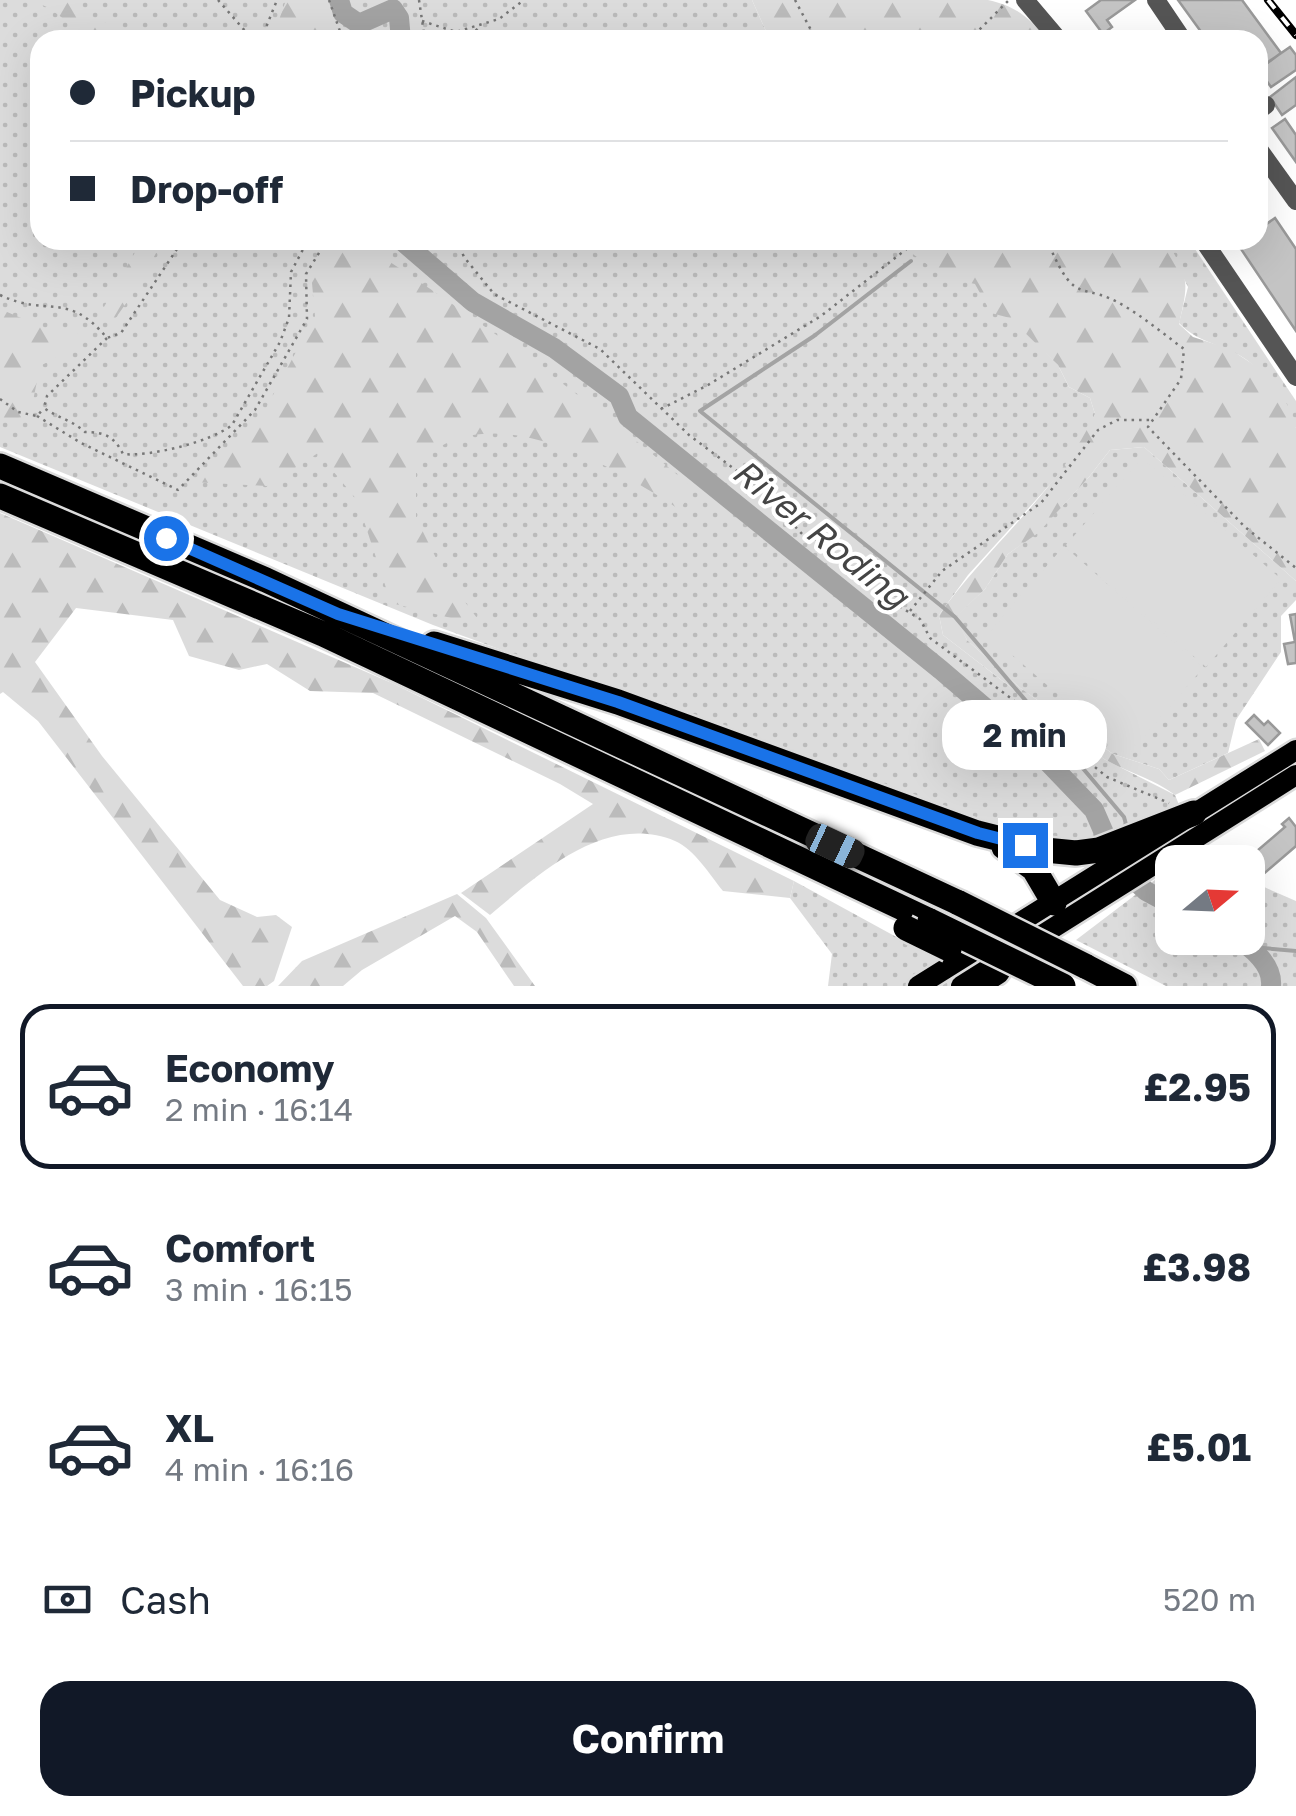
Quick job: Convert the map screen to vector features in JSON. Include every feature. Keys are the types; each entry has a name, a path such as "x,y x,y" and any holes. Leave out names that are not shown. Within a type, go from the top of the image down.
{"highway":[{"path":"0,466 338,614 958,904 1124,986"},
{"path":"0,496 323,634 742,831 1025,986"},
{"path":"338,614 618,702 978,833 1045,850 1101,860 1140,850 1194,813"},
{"path":"978,833 1027,862 1054,915"},
{"path":"918,924 1063,986"},
{"path":"975,986 997,972 1004,962"}],"main road":[{"path":"1194,813 1296,750"},
{"path":"918,986 1054,915 1113,890 1140,850 1296,774"},
{"path":"961,986 1004,962 1054,915 1101,860"}],"street":[{"path":"1025,0 1050,30"},
{"path":"1156,0 1177,30"},
{"path":"1268,178 1296,201"},
{"path":"1210,250 1296,377"}],"path":[{"path":"218,0 244,30"},
{"path":"265,30 277,0"},
{"path":"329,0 340,30"},
{"path":"419,0 423,30"},
{"path":"463,30 499,19 524,0"},
{"path":"795,0 811,30"},
{"path":"980,30 1008,0"},
{"path":"422,21 450,30"},
{"path":"477,30 485,24"},
{"path":"37,416 47,396 108,338 121,332 176,250"},
{"path":"44,408 74,421 85,432 102,432 117,442 123,454 190,445 220,435 232,425 280,342 289,318 291,272 303,250"},
{"path":"0,399 18,412 37,416 81,443 178,490 255,410 308,319 306,274 322,250"},
{"path":"461,250 494,294 600,349 689,435 757,486 802,535 826,542 854,558 874,574 894,603 920,619 930,638 1107,777 1194,813"},
{"path":"661,409 822,316 905,250"},
{"path":"1052,250 1063,278 1078,291 1122,304 1184,349 1180,379 1148,427 1246,527 1296,568"},
{"path":"0,294 19,304 46,308 66,305 92,320 108,338"},
{"path":"910,611 942,570 1041,504 1098,430 1117,420 1153,421"}],"green space":[{"path":"0,0 752,0 766,30 30,30 30,250 916,250 980,283 1058,365 1069,387 1090,398 1095,414 1084,447 968,575 939,615 943,635 1104,759 1175,795 1182,812 1069,847 976,822 433,625 0,447"},
{"path":"31,0 68,0 90,18 114,25 116,30 79,30"},
{"path":"286,0 329,0 340,30 276,30"},
{"path":"752,0 988,0 1022,14 1039,30 766,30"},
{"path":"136,250 158,250 110,326 100,314"},
{"path":"326,250 383,250 384,258 542,368 693,488 680,510 585,456 548,443 512,435 476,435 444,445 416,467 416,518 444,574 483,626 391,603 357,500 318,453 267,486 193,482 263,414 315,316 311,272"},
{"path":"907,250 1172,250 1185,280 1179,324 1193,337 1230,349 1278,381 1296,428 1296,581 1144,447 1110,450 1038,533 1008,554 985,589 956,617 967,640 1019,687 1113,754 1159,769 1169,780 1259,739 1265,751 1175,795 1104,759 943,635 939,615 1043,493 1095,414 1090,398 1069,387 1058,365 1010,318 991,313 975,284 945,277"},
{"path":"1170,250 1196,250 1296,401 1296,428 1255,367 1179,323 1188,287"},
{"path":"0,309 47,329 75,330 84,343 40,366 30,416 0,421"},
{"path":"1144,447 1296,581 1296,600 1281,616 1281,652 1236,720 1228,753 1169,780 1159,769 1113,754 1019,687 967,640 955,617 985,589 1008,554 1038,532 1110,450"},
{"path":"1142,458 1281,579 1206,667 1066,545"},
{"path":"0,513 394,684 794,881 790,898 723,891 702,863 675,841 649,834 623,835 574,852 490,915 461,893 593,804 373,693 310,691 267,664 239,670 189,656 173,620 76,608 35,662 102,756 220,900 257,917 276,915 292,927 274,981 267,986 243,986 38,721 3,692 0,694"},
{"path":"1064,546 1203,668 1128,755 988,634"},
{"path":"1155,880 1155,955 1265,955 1265,887 1296,901 1296,986 1166,986 1076,940"},
{"path":"794,881 986,986 828,986 832,954 790,898"},
{"path":"457,894 486,918 535,986 514,986 477,932 455,916 362,970 343,986 278,986 302,961"}],"building":[{"path":"1101,0 1135,0 1107,20 1112,27 1108,30 1100,30 1086,11"},
{"path":"1178,0 1242,0 1264,30 1200,30"},
{"path":"1268,35 1281,53 1268,63"},
{"path":"1290,47 1296,55 1296,70 1271,87 1268,62"},
{"path":"1296,77 1296,105 1282,115 1270,97"},
{"path":"1285,119 1296,135 1296,162 1272,128"},
{"path":"1275,218 1296,249 1296,331 1242,250 1268,250 1268,223"},
{"path":"1296,614 1296,663 1288,664 1284,644 1295,642 1290,615"},
{"path":"1254,715 1264,725 1268,721 1280,733 1268,745 1246,723"},
{"path":"1289,818 1296,827 1296,846 1265,873 1264,845 1285,827 1282,824"}],"waterway":[{"name":"River Roding","path":"339,0 343,13 359,24 393,9 400,30"},
{"name":"River Roding","path":"413,250 473,302 554,348 619,396 628,417 1046,760 1094,810 1118,865 1155,896"},
{"path":"911,261 814,336 700,411 955,617 1124,817 1127,828"},
{"name":"River Roding","path":"1143,880 1146,891"},
{"path":"1265,948 1296,951"},
{"name":"River Roding","path":"1257,955 1269,971 1271,986"}],"railway":[{"path":"1268,0 1296,35"}],"route":[{"path":"166,538 338,614 618,702 978,833 1025,845"}]}
